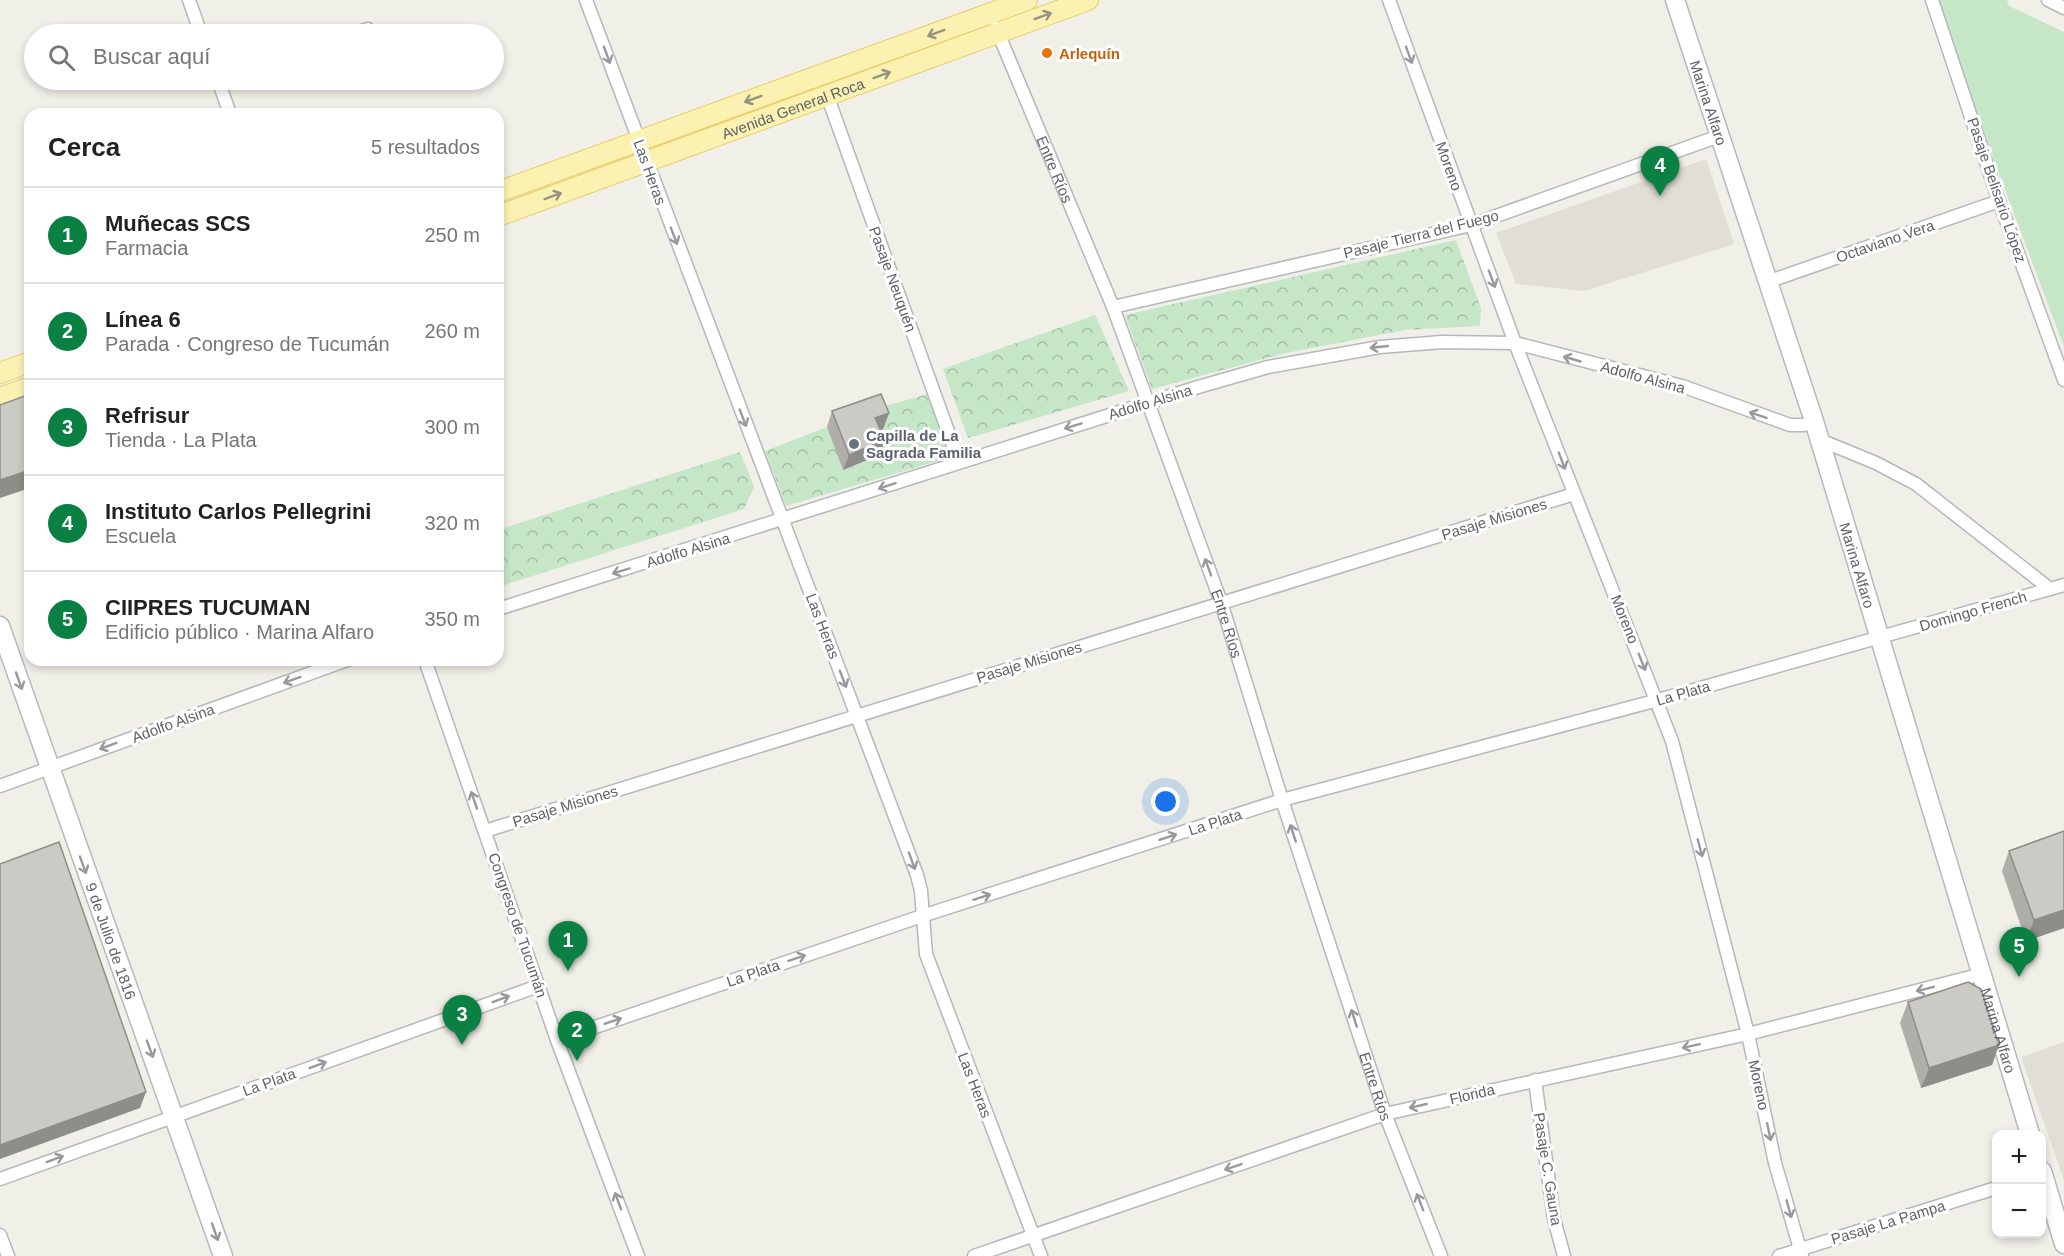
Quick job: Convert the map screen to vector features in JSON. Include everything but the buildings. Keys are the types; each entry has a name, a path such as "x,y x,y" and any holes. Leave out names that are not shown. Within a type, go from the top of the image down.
{"main road":[{"name":"Avenida General Roca","path":"504,190 638,141 989,6 1027,0"},
{"name":"Avenida General Roca","path":"504,214 1088,0"},
{"name":"Marina Alfaro","path":"1675,0 1770,281 1882,637 2029,1130"},
{"path":"0,373 24,364"},
{"path":"0,398 24,389"},
{"name":"9 de Julio de 1816","path":"0,626 48,768 223,1256"},
{"path":"2045,1184 2064,1244"}],"street":[{"path":"189,0 197,24"},
{"name":"Las Heras","path":"586,0 917,875 926,954 1041,1256"},
{"name":"Moreno","path":"1389,0 1515,343 1658,700 1672,741 1748,1034 1775,1163 1801,1252"},
{"name":"Pasaje Belisario López","path":"1932,0 1999,201 2064,380"},
{"path":"2048,0 2064,8"},
{"name":"Entre Ríos","path":"989,6 1113,307 1221,602 1282,800 1385,1114 1441,1256"},
{"path":"224,90 228,108"},
{"name":"Pasaje Neuquén","path":"827,95 959,462"},
{"name":"Pasaje Tierra del Fuego","path":"1113,307 1471,225 1722,135"},
{"name":"Octaviano Vera","path":"1770,281 1999,201"},
{"name":"Adolfo Alsina","path":"504,607 782,521 1148,402 1268,367 1380,346 1442,342 1515,343 1682,386 1790,425 1804,425 1814,421"},
{"path":"1820,440 1876,463 1916,484 2050,589"},
{"name":"Pasaje Misiones","path":"485,831 1574,494"},
{"name":"Domingo French","path":"1882,637 2064,585"},
{"name":"La Plata","path":"557,1040 922,916 1282,800 1658,700 1882,637"},
{"name":"Adolfo Alsina","path":"0,786 330,666"},
{"name":"Congreso de Tucumán","path":"427,666 557,1040 638,1256"},
{"name":"Florida","path":"974,1256 1385,1114 1748,1034 1982,974"},
{"name":"La Plata","path":"0,1179 538,986"},
{"name":"Pasaje C. Gauna","path":"1535,1080 1554,1220 1564,1256"},
{"name":"Pasaje La Pampa","path":"1779,1256 1801,1252 1992,1189"},
{"path":"0,1235 8,1256"}],"shaded area":[{"path":"1706,159 1734,244 1584,291 1516,284 1496,233"},
{"path":"2064,1042 2064,1180 2021,1057"}],"green space":[{"path":"1934,0 2007,0 2009,6 2064,32 2064,347"},
{"path":"1456,240 1481,308 1480,326 1405,330 1286,353 1152,389 1125,315"},
{"path":"1095,315 1129,391 968,438 943,369"},
{"path":"928,394 951,457 786,506 765,451 827,427 844,470 879,455 869,434 875,409"},
{"path":"740,452 754,487 744,509 504,585 504,528"}],"place":[{"name":"Arlequín","path":"1047,53"},
{"name":"Instituto Carlos Pellegrini","path":"1660,196"},
{"name":"Capilla de La Sagrada Familia","path":"854,444"},
{"name":"Muñecas SCS","path":"568,971"},
{"name":"CIIPRES TUCUMAN","path":"2019,977"},
{"name":"Refrisur","path":"462,1045"},
{"name":"Línea 6","path":"577,1061"}]}
